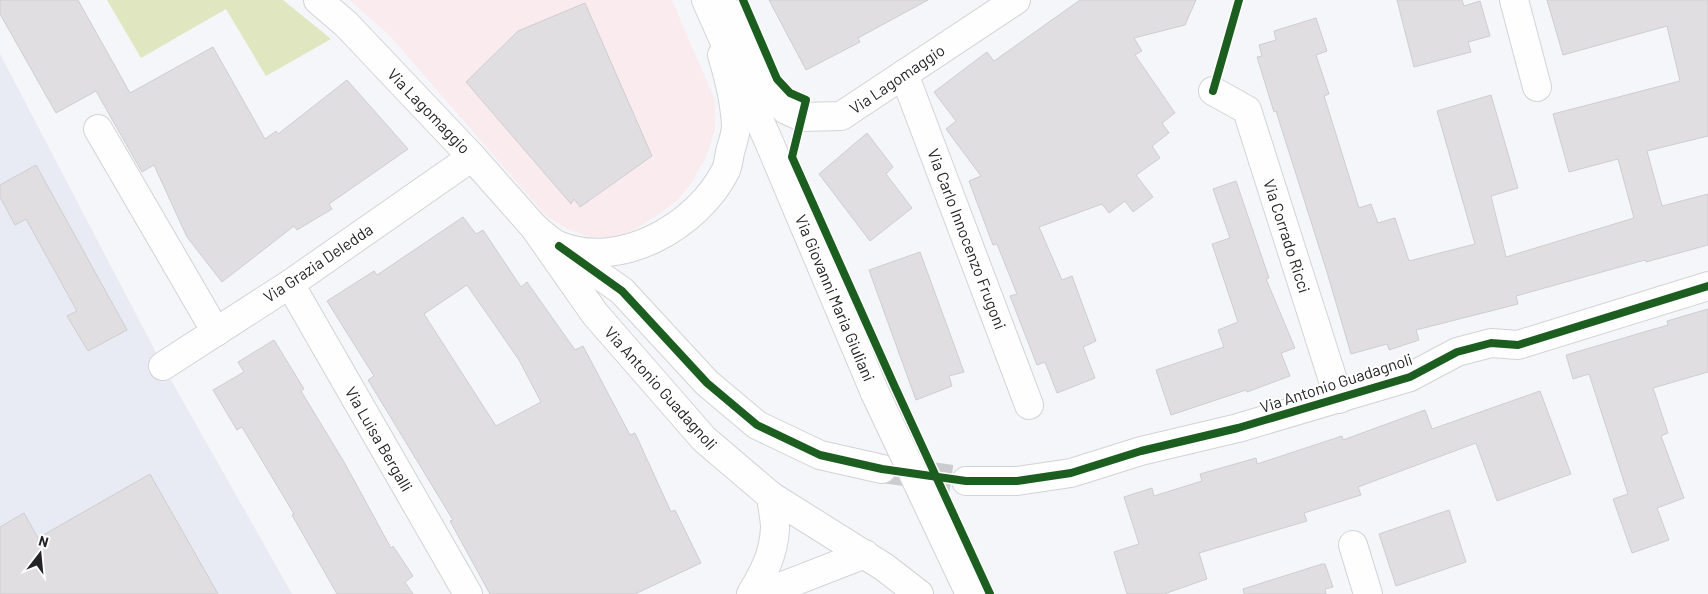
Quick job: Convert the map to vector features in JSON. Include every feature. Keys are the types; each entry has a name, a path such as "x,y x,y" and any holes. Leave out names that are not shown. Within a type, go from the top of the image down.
{"street":[{"name":"Via Lagomaggio","path":"318,0 346,24 472,157 534,227"},
{"name":"Via Lagomaggio","path":"707,0 735,16 767,90 786,110 802,117 842,116 1016,0"},
{"path":"559,246 584,252 610,253 650,242 681,223 706,200 726,170 736,128 730,78 707,0"},
{"name":"Via Giovanni Maria Giuliani","path":"707,0 875,393 966,585"},
{"path":"1514,0 1537,87"},
{"name":"Via Carlo Innocenzo Frugoni","path":"904,74 1029,405"},
{"name":"Via Corrado Ricci","path":"1213,91 1247,110 1339,399"},
{"path":"98,129 216,332"},
{"name":"Via Grazia Deledda","path":"163,366 290,284 472,157"},
{"path":"534,227 622,291 706,383 757,425 820,455 882,469"},
{"name":"Via Antonio Guadagnoli","path":"534,227 595,314 698,431 771,496 865,554 919,594"},
{"name":"Via Luisa Bergalli","path":"290,284 468,594"},
{"name":"Via Antonio Guadagnoli","path":"966,481 1018,480 1071,473 1141,452 1238,428 1410,377 1457,352 1491,343 1518,345 1708,286"},
{"path":"751,594 763,575 772,552 775,527 771,496"},
{"path":"1353,545 1368,594"},
{"path":"762,594 865,554"}],"shaded area":[{"path":"349,0 672,0 715,100 715,130 706,157 692,182 678,200 642,225 620,236 593,238 567,229 545,215 389,35"},
{"path":"0,54 163,366 292,594 0,594"}],"green space":[{"path":"107,0 283,0 331,39 266,76 226,9 141,58"}],"building":[{"path":"0,0 78,0 130,93 213,47 265,139 276,131 278,134 347,80 408,149 329,204 332,209 297,230 294,226 222,282 187,237 154,165 142,172 96,91 56,113 0,14"},
{"path":"769,0 928,0 858,38 860,42 806,70"},
{"path":"1080,0 1196,0 1185,25 1134,38 1142,51 1135,55 1175,113 1162,123 1169,133 1152,146 1160,158 1136,175 1153,197 1133,212 1125,201 1109,213 1102,204 1039,227 1062,280 1072,276 1096,341 1083,347 1095,378 1057,393 1045,362 1037,365 1010,296 1017,294 997,244 993,245 969,181 981,176 946,129 956,121 934,92 987,52 994,61"},
{"path":"1397,0 1462,0 1464,6 1480,1 1490,36 1468,42 1471,52 1414,67"},
{"path":"1547,0 1708,0 1708,136 1647,151 1662,206 1708,194 1708,245 1646,262 1645,260 1516,296 1518,304 1416,330 1419,340 1389,350 1387,344 1351,354 1327,272 1257,57 1262,56 1259,45 1276,40 1274,31 1316,18 1327,51 1316,55 1329,94 1324,96 1359,208 1371,204 1378,223 1395,218 1409,261 1475,244 1437,111 1491,95 1518,188 1491,196 1506,257 1634,218 1618,159 1569,172 1553,114 1680,81 1667,26 1563,55"},
{"path":"585,3 652,156 580,207 574,199 571,204 466,82 518,31"},
{"path":"867,133 893,167 886,174 912,208 870,241 819,174"},
{"path":"36,165 127,330 88,351 67,316 77,311 26,219 15,225 0,197 0,185"},
{"path":"1236,181 1269,278 1266,279 1295,348 1281,353 1290,376 1247,392 1246,390 1171,415 1156,370 1224,347 1218,330 1238,322 1212,244 1230,238 1213,189"},
{"path":"463,217 476,234 483,230 521,287 527,282 575,350 583,346 630,435 635,433 671,512 675,510 701,563 635,594 490,594 450,521 453,520 368,380 374,376 327,301 374,271 377,275","holes":["467,285 519,360 541,402 496,426 424,314"]},
{"path":"920,252 964,372 949,376 952,386 916,400 869,270"},
{"path":"1708,309 1708,372 1653,388 1668,433 1661,436 1684,498 1657,508 1669,540 1632,553 1613,499 1628,494 1589,374 1573,379 1566,355 1668,325 1667,321"},
{"path":"274,340 304,389 301,391 344,462 391,548 393,546 413,576 405,582 413,594 337,594 292,515 294,514 242,427 237,430 213,390 244,372 238,362"},
{"path":"1540,391 1571,474 1497,501 1476,443 1358,487 1361,495 1304,513 1307,521 1199,553 1207,579 1164,594 1127,594 1114,552 1139,544 1124,497 1152,488 1154,496 1202,481 1200,474 1256,458 1257,464 1342,436 1343,440 1425,410 1432,429"},
{"path":"150,474 218,594 0,594 0,527 24,513 38,538"},
{"path":"1449,510 1466,562 1396,586 1379,534"},
{"path":"1325,564 1333,587 1325,589 1326,594 1244,594 1243,589"}],"tunnel":[{"path":"882,469 966,481"}],"cycle path":[{"path":"743,0 777,79 790,93 806,100 792,157 990,594"},
{"path":"1213,91 1239,0"},
{"path":"559,246 622,291 707,383 757,425 820,455 882,469 966,481 1017,481 1071,473 1141,451 1238,428 1410,377 1457,352 1491,343 1518,345 1708,286"}]}
